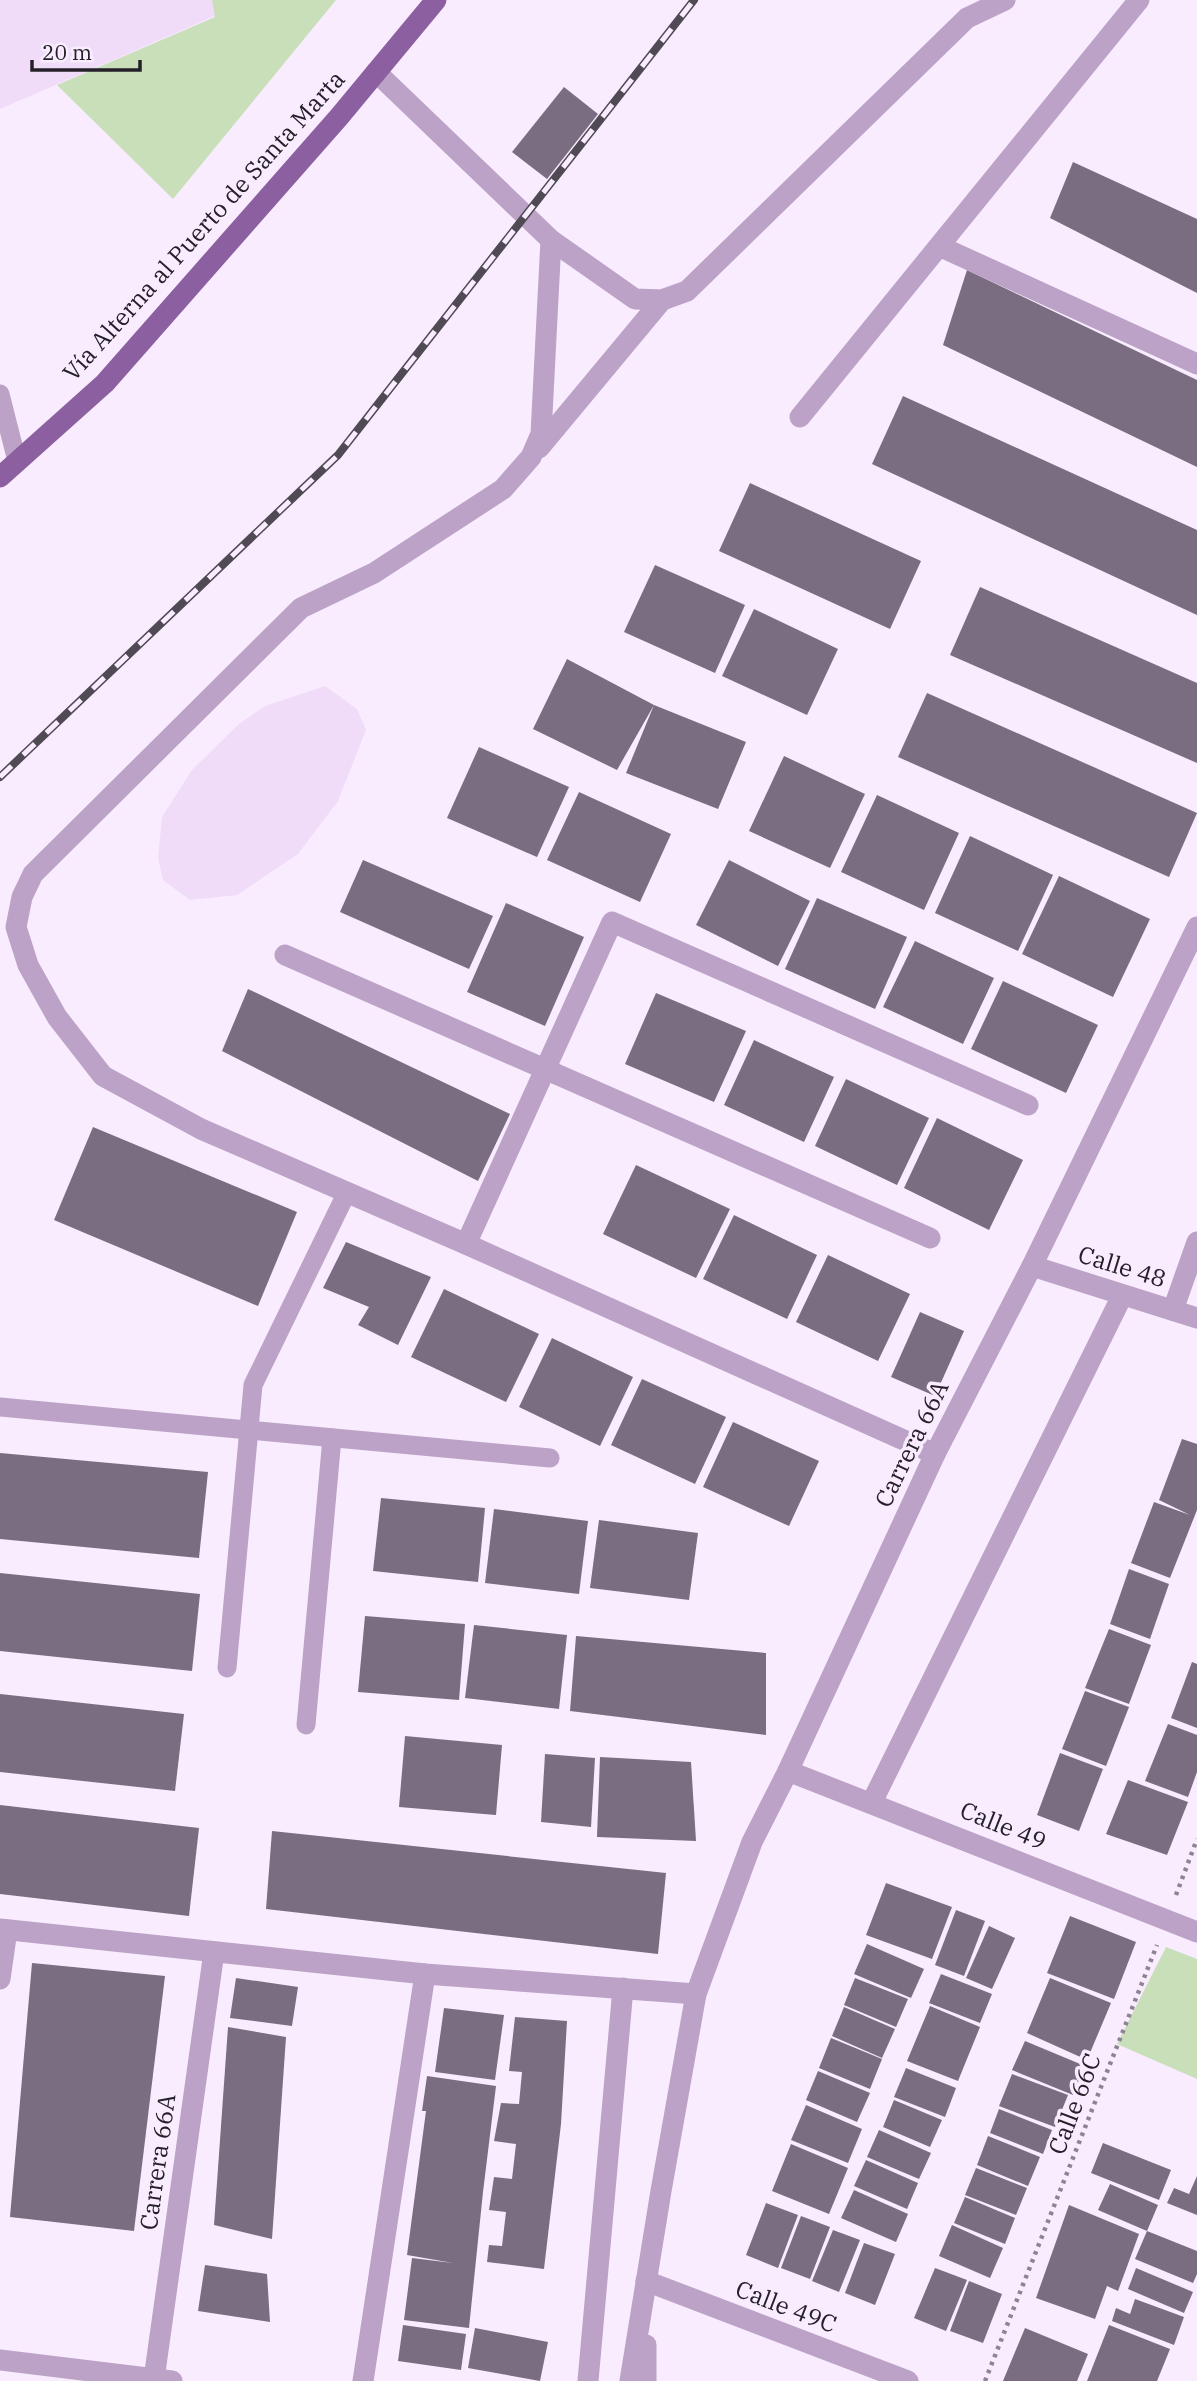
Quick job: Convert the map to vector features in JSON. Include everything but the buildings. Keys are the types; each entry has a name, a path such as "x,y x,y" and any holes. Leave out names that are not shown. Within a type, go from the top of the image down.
{"main road":[{"name":"Vía Alterna al Puerto de Santa Marta","path":"0,477 105,383 436,0"}],"street":[{"path":"376,72 551,240 635,299 662,300 687,291 967,18 1005,0"},
{"path":"800,417 1139,0"},
{"path":"531,457 541,434 551,240"},
{"path":"939,246 1197,364"},
{"path":"662,300 503,489 374,573 301,608 33,874 22,897 16,927 28,965 57,1017 103,1076 201,1129 466,1244 934,1454"},
{"path":"466,1244 612,922 1028,1105"},
{"name":"Carrera 66A","path":"630,2381 696,1994 752,1842 788,1771 934,1454 1032,1266 1197,927"},
{"path":"285,955 930,1238"},
{"path":"1173,1310 1197,1242"},
{"name":"Calle 48","path":"1032,1266 1197,1318"},
{"path":"872,1802 1122,1296"},
{"name":"Calle 49","path":"788,1771 1197,1932"},
{"path":"0,1979 4,1930 425,1974 696,1994"},
{"name":"Carrera 66A","path":"0,2360 163,2380 214,1952"},
{"path":"363,2381 425,1974"},
{"path":"588,2381 623,1988"},
{"name":"Carrera 66A","path":"646,2281 646,2381"},
{"name":"Calle 49C","path":"646,2281 908,2381"}],"lane":[{"path":"0,394 17,461"},
{"path":"227,1668 253,1385 347,1192"},
{"path":"0,1407 550,1458"},
{"path":"306,1725 332,1438"}],"path":[{"name":"Calle 66C","path":"985,2381 1197,1839"}],"shaded area":[{"path":"0,0 213,0 217,15 0,109"},
{"path":"325,686 357,709 366,730 338,801 298,854 237,895 190,900 163,880 158,858 162,817 192,770 239,724 265,706"}],"green space":[{"path":"212,0 336,0 173,199 57,85 215,17"},
{"path":"1166,1947 1197,1959 1197,2079 1117,2044"}],"railway":[{"path":"0,777 338,455 694,0"}]}
